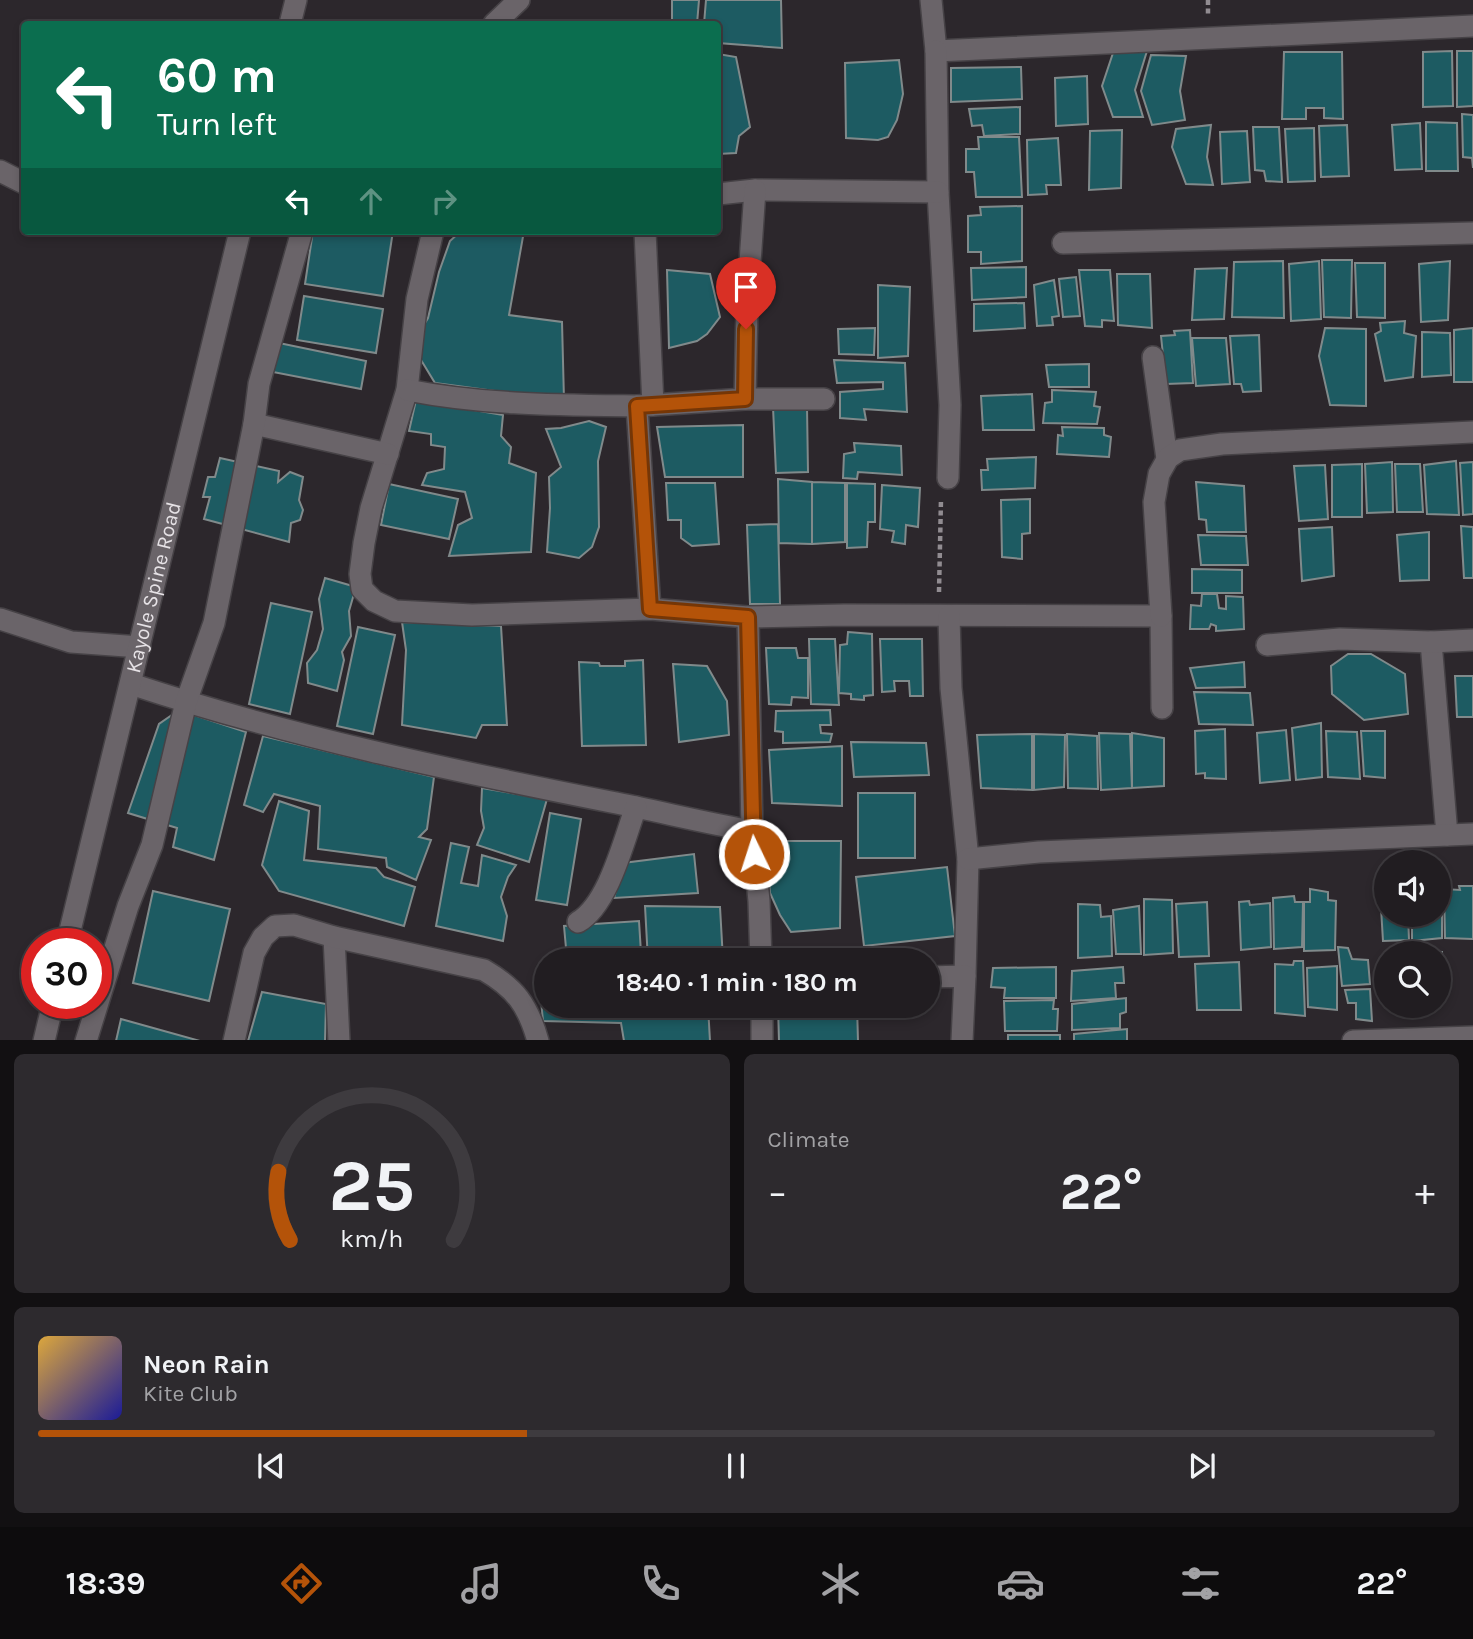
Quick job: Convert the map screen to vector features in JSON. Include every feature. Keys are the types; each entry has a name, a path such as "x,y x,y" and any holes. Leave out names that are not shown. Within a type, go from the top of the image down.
{"street":[{"path":"291,21 296,0"},
{"path":"498,21 519,0"},
{"path":"931,0 936,51 938,192 950,405 948,478"},
{"path":"936,51 1473,26"},
{"path":"0,171 21,182"},
{"path":"721,194 755,190 938,192"},
{"path":"745,399 747,306 755,190"},
{"path":"1063,243 1473,233"},
{"name":"Kayole Spine Road","path":"71,928 239,235"},
{"path":"86,1040 128,906 152,845 186,702 214,623 254,424 259,384 301,235"},
{"path":"432,235 417,299 407,390 371,508 360,574 362,589 374,601 395,611 460,614 650,609 748,617 1161,616"},
{"path":"645,235 645,406 650,609"},
{"path":"1153,356 1167,459"},
{"path":"407,390 454,399 507,404 645,406 745,399 824,398"},
{"path":"254,424 388,454"},
{"path":"1162,708 1161,616 1154,502 1158,474 1167,459 1180,450 1222,444 1473,432"},
{"path":"944,616 968,859 962,1040"},
{"path":"748,617 752,831 761,948"},
{"path":"0,619 71,642 140,648"},
{"path":"1267,645 1340,639 1431,642 1473,640"},
{"path":"1431,642 1447,835"},
{"path":"131,684 221,713 369,750 509,782 752,831"},
{"path":"578,922 594,908 604,893 636,807"},
{"path":"968,859 1039,852 1473,834"},
{"path":"234,1040 254,953 263,937 275,926 294,925 334,937 484,970 505,982 523,1001 538,1040"},
{"path":"334,937 339,1040"},
{"path":"940,977 965,976"},
{"path":"762,1018 762,1040"},
{"path":"44,1040 49,1019"},
{"path":"1412,1040 1470,1039"}],"path":[{"path":"944,616 939,504 948,478"}],"building":[{"path":"672,0 699,0 697,21 672,21"},
{"path":"706,0 781,0 782,48 721,43 721,21 704,21"},
{"path":"1147,51 1135,90 1143,117 1113,117 1102,86 1113,53"},
{"path":"1452,51 1453,106 1423,107 1423,52"},
{"path":"1457,51 1473,51 1473,106 1457,107"},
{"path":"1284,52 1342,52 1343,119 1324,118 1324,108 1306,108 1306,119 1282,119"},
{"path":"721,54 736,57 750,127 739,136 736,153 721,154"},
{"path":"1151,55 1186,56 1180,91 1185,120 1152,125 1141,91"},
{"path":"899,60 903,94 897,120 888,137 878,140 846,138 845,63"},
{"path":"1021,67 1022,99 951,102 951,68"},
{"path":"1087,76 1088,124 1056,126 1055,78"},
{"path":"1020,107 1020,134 984,136 982,125 972,126 969,109"},
{"path":"1462,114 1473,115 1473,168 1472,158 1463,157"},
{"path":"1426,122 1457,123 1458,171 1426,171"},
{"path":"1420,123 1422,169 1395,170 1392,125"},
{"path":"1211,125 1207,157 1213,185 1186,184 1172,147 1176,129"},
{"path":"1347,125 1349,176 1321,177 1319,126"},
{"path":"1253,127 1279,127 1282,182 1266,181 1264,171 1255,170"},
{"path":"1314,128 1315,181 1288,182 1285,129"},
{"path":"1122,130 1121,188 1089,190 1090,131"},
{"path":"1247,131 1250,182 1222,184 1220,132"},
{"path":"978,137 1019,137 1022,197 976,197 974,172 966,172 966,149 979,149"},
{"path":"1058,138 1061,185 1046,185 1047,194 1028,195 1027,140"},
{"path":"1022,206 1022,261 981,264 981,252 968,252 968,216 981,215 980,207"},
{"path":"312,235 392,235 383,296 305,284"},
{"path":"457,235 523,235 509,315 562,322 564,400 435,383 421,360 419,333 428,318 450,241"},
{"path":"1322,260 1352,260 1351,318 1324,317"},
{"path":"1283,261 1284,318 1232,317 1234,262"},
{"path":"1319,261 1321,319 1291,321 1289,264"},
{"path":"1450,261 1448,320 1421,322 1419,264"},
{"path":"1355,263 1385,263 1385,318 1357,317"},
{"path":"1026,267 1026,297 972,300 971,268"},
{"path":"1227,268 1224,319 1192,320 1195,269"},
{"path":"667,270 710,274 720,317 707,334 697,341 669,348"},
{"path":"1079,270 1110,270 1114,321 1102,320 1102,327 1085,326"},
{"path":"1117,274 1150,274 1152,328 1118,325"},
{"path":"1076,277 1080,316 1063,317 1059,279"},
{"path":"1054,280 1059,316 1052,317 1053,325 1037,326 1034,285"},
{"path":"878,285 910,287 908,356 878,358"},
{"path":"304,296 383,309 376,353 297,340"},
{"path":"1024,303 1025,328 974,331 974,304"},
{"path":"1405,321 1404,333 1416,336 1413,377 1385,381 1375,334 1381,331 1380,323"},
{"path":"875,328 874,355 839,354 838,329"},
{"path":"1325,328 1366,329 1366,406 1330,405 1319,356"},
{"path":"1473,328 1473,382 1454,382 1454,330"},
{"path":"1190,330 1193,383 1166,384 1161,336 1175,335 1174,331"},
{"path":"1422,332 1450,333 1451,375 1422,377"},
{"path":"1259,335 1261,391 1243,392 1241,384 1234,384 1230,336"},
{"path":"1192,338 1226,338 1230,384 1196,386"},
{"path":"279,343 366,361 361,389 273,372"},
{"path":"834,360 905,363 907,412 864,409 866,420 840,418 840,392 883,389 883,382 837,383"},
{"path":"1089,364 1089,387 1049,387 1046,365"},
{"path":"1052,390 1096,392 1094,406 1100,407 1097,424 1043,423 1045,403 1052,402"},
{"path":"1032,394 1034,430 983,430 981,396"},
{"path":"416,400 503,415 501,436 511,447 509,463 536,473 531,552 449,556 458,525 472,518 465,492 422,485 427,473 444,469 445,447 431,445 431,434 409,431"},
{"path":"773,407 807,407 808,472 776,473"},
{"path":"589,421 606,427 598,461 599,527 592,547 579,558 547,552 549,477 561,467 546,429"},
{"path":"743,425 743,477 665,477 657,427"},
{"path":"1062,427 1104,428 1104,435 1111,437 1109,457 1057,454 1058,435 1063,436"},
{"path":"854,443 901,446 902,475 858,472 857,479 843,478 844,454 855,452"},
{"path":"1036,457 1035,488 982,490 981,470 988,470 987,459"},
{"path":"220,458 279,471 278,482 290,472 303,477 299,500 303,510 300,520 291,523 289,542 204,519 210,497 203,497 208,477 215,477"},
{"path":"1456,461 1459,515 1427,514 1424,465"},
{"path":"1392,462 1393,512 1367,513 1365,464"},
{"path":"1473,462 1473,514 1463,515 1460,463"},
{"path":"1362,464 1362,517 1332,517 1332,465"},
{"path":"1395,464 1420,464 1423,512 1397,512"},
{"path":"1325,465 1328,519 1299,521 1294,466"},
{"path":"778,479 812,482 812,544 779,543"},
{"path":"812,482 845,483 845,542 812,544"},
{"path":"1196,482 1244,486 1246,532 1207,532 1206,520 1199,519"},
{"path":"666,483 715,483 719,544 692,546 681,538 681,520 668,520"},
{"path":"847,483 875,484 875,522 868,522 867,547 847,548"},
{"path":"389,484 458,499 449,539 381,525"},
{"path":"882,485 920,488 918,527 906,525 905,544 892,542 894,531 880,529"},
{"path":"1030,499 1030,533 1022,534 1022,559 1002,557 1001,500"},
{"path":"778,524 780,604 750,604 747,525"},
{"path":"1461,526 1473,527 1473,578 1464,578"},
{"path":"1332,527 1334,576 1302,581 1299,529"},
{"path":"1429,532 1429,580 1400,581 1397,535"},
{"path":"1198,535 1246,536 1248,565 1201,565"},
{"path":"1192,569 1242,570 1242,593 1192,593"},
{"path":"325,578 356,587 349,611 351,636 342,652 344,660 337,691 308,683 307,663 317,650 323,629 319,599"},
{"path":"1202,594 1217,594 1219,608 1226,609 1226,596 1243,597 1244,629 1216,631 1216,626 1211,624 1209,629 1190,629 1191,605 1201,606"},
{"path":"271,603 312,612 290,714 249,704"},
{"path":"402,622 501,626 507,725 482,725 476,738 402,725 406,650"},
{"path":"358,627 395,635 373,734 337,726"},
{"path":"848,632 872,634 873,695 864,696 864,700 851,699 851,694 839,693 840,645 847,644"},
{"path":"809,639 835,639 839,705 811,704"},
{"path":"880,639 922,639 923,696 910,696 909,681 894,681 895,691 882,692"},
{"path":"766,648 796,648 798,658 808,658 808,698 792,697 791,705 769,704"},
{"path":"1348,654 1371,654 1405,674 1408,714 1364,720 1332,694 1331,666"},
{"path":"643,660 646,745 582,746 579,662 599,663 600,666 625,666 625,661"},
{"path":"1244,662 1245,687 1196,688 1190,668"},
{"path":"673,664 707,666 727,701 729,735 679,742"},
{"path":"1455,676 1473,676 1473,717 1457,717"},
{"path":"1194,692 1250,693 1253,725 1199,724"},
{"path":"179,710 246,732 214,860 173,847 177,828 128,813 159,724"},
{"path":"830,710 831,725 820,725 821,733 832,734 830,742 783,743 783,732 775,731 776,711"},
{"path":"1321,723 1322,777 1296,780 1292,728"},
{"path":"1225,729 1226,779 1205,778 1205,773 1196,774 1195,731"},
{"path":"1286,730 1290,780 1260,783 1257,733"},
{"path":"1326,731 1357,732 1360,779 1328,777"},
{"path":"1361,731 1385,731 1385,778 1364,776"},
{"path":"1099,733 1130,734 1132,788 1101,790"},
{"path":"1132,733 1164,738 1164,786 1132,788"},
{"path":"1032,734 1032,790 981,788 977,735"},
{"path":"1034,734 1065,735 1064,787 1034,790"},
{"path":"1067,734 1097,736 1098,789 1068,788"},
{"path":"263,736 434,777 427,829 419,837 431,840 416,880 387,867 386,858 318,849 320,806 274,794 263,812 244,805"},
{"path":"851,742 926,743 929,775 854,777"},
{"path":"842,746 842,806 772,803 769,750"},
{"path":"482,788 547,799 529,862 477,845 484,828 481,811"},
{"path":"858,793 915,793 915,858 858,858"},
{"path":"279,801 309,811 304,860 376,868 384,877 415,887 404,926 279,891 262,865"},
{"path":"550,813 581,819 567,905 536,900"},
{"path":"766,841 841,841 840,928 791,932 770,893"},
{"path":"451,843 469,847 461,883 478,886 482,855 516,865 508,877 501,897 507,916 503,941 436,926"},
{"path":"694,854 698,893 614,898 623,863"},
{"path":"947,867 955,936 864,946 856,877"},
{"path":"1459,886 1473,886 1473,939 1445,938 1445,927 1451,927 1451,889 1460,890"},
{"path":"1310,889 1328,892 1328,900 1336,901 1335,950 1304,951 1304,902 1310,902"},
{"path":"153,891 230,909 209,1001 133,983"},
{"path":"1294,896 1295,902 1303,902 1302,947 1274,949 1273,898"},
{"path":"1144,899 1172,900 1173,953 1144,955"},
{"path":"1249,901 1250,905 1270,903 1271,947 1241,950 1239,902"},
{"path":"1207,902 1209,956 1179,957 1176,904"},
{"path":"1078,904 1100,905 1101,917 1111,916 1112,956 1078,958"},
{"path":"645,906 720,907 722,948 647,948"},
{"path":"1139,906 1141,954 1116,954 1113,910"},
{"path":"639,921 641,948 566,948 564,926"},
{"path":"1382,927 1408,927 1409,940 1383,941"},
{"path":"1412,927 1442,927 1442,938 1412,941"},
{"path":"1338,947 1348,948 1352,959 1368,960 1370,984 1342,986"},
{"path":"1294,961 1303,961 1305,1016 1275,1013 1275,964 1293,965"},
{"path":"1239,962 1241,1010 1197,1010 1195,964"},
{"path":"1337,966 1337,1010 1308,1007 1307,968"},
{"path":"1056,967 1056,998 1004,998 1005,988 991,987 993,968"},
{"path":"1123,967 1124,983 1115,983 1116,998 1071,1001 1072,971"},
{"path":"1370,989 1372,1021 1356,1019 1356,1003 1348,1003 1345,990"},
{"path":"262,992 326,1004 325,1040 248,1040"},
{"path":"1126,998 1126,1012 1120,1014 1120,1028 1072,1030 1072,1004"},
{"path":"1054,1000 1053,1009 1058,1009 1057,1031 1005,1031 1004,1001"},
{"path":"543,1018 709,1018 710,1040 624,1040 621,1023 543,1021"},
{"path":"778,1018 857,1018 858,1040 779,1040"},
{"path":"121,1019 196,1040 116,1040"},
{"path":"1127,1029 1127,1040 1074,1040 1074,1034"},
{"path":"1008,1035 1060,1035 1060,1040 1008,1040"}],"route":[{"path":"746,329 745,399 637,406 650,609 748,617 754,854"}]}
